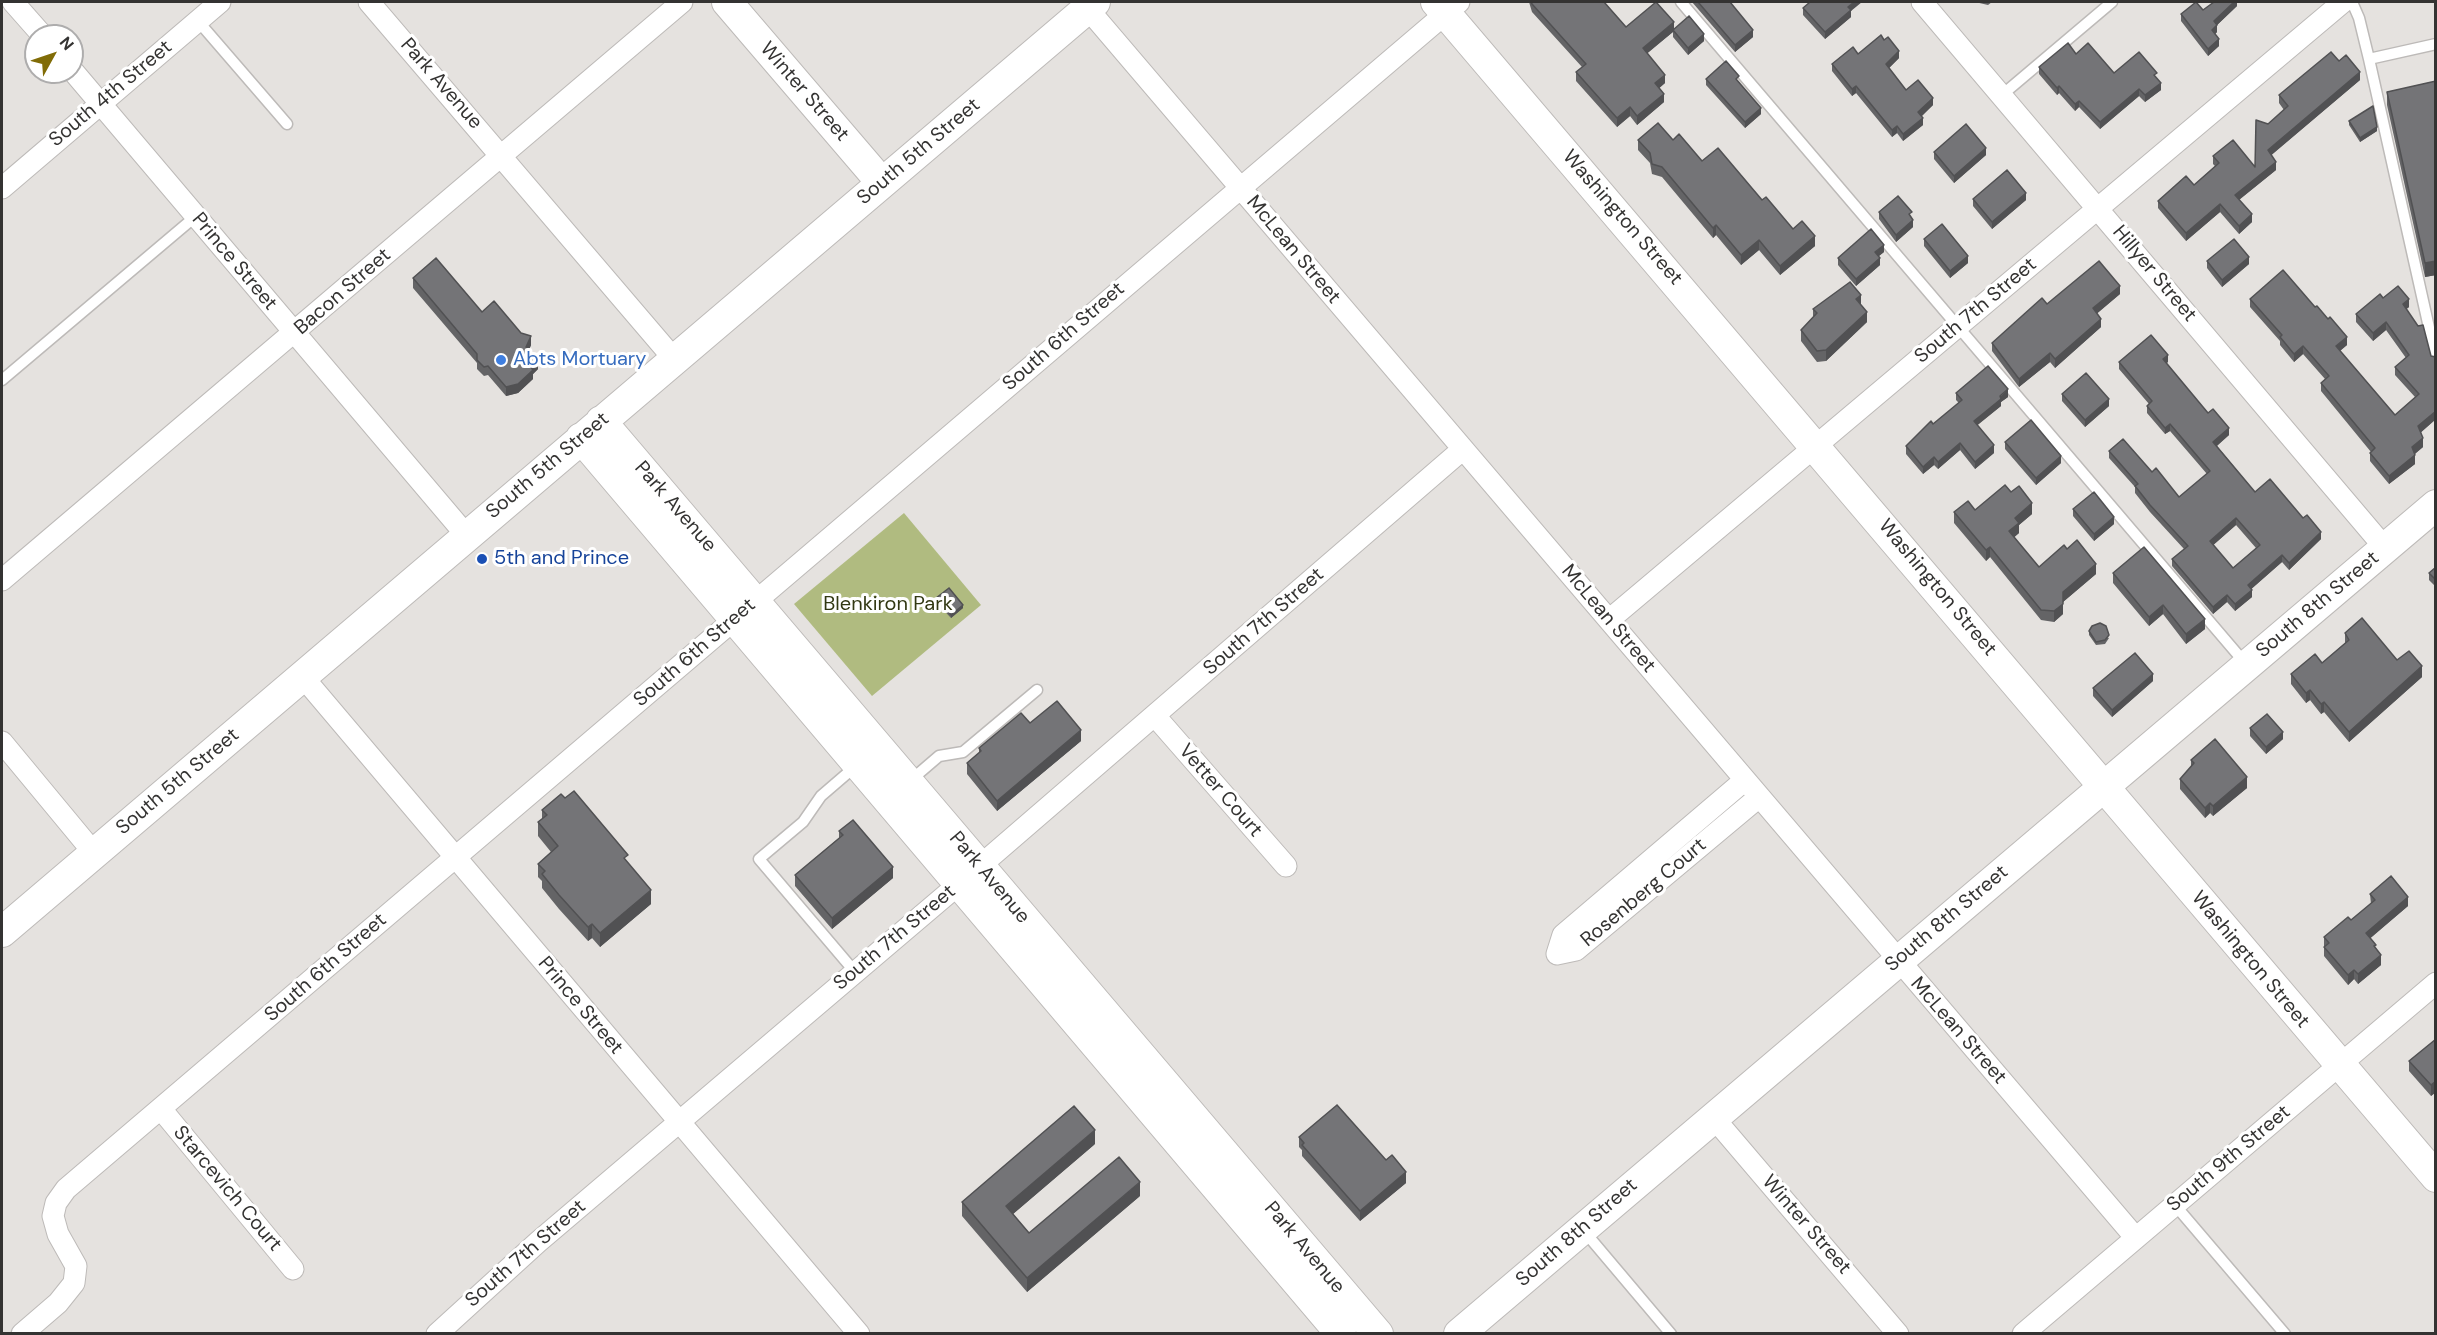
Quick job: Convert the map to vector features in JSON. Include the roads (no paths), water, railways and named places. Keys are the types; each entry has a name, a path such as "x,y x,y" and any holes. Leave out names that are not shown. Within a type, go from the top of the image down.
{"street":[{"path":"13,2 32,24"},
{"name":"South 4th Street","path":"2,188 100,102 220,2"},
{"name":"Park Avenue","path":"369,2 502,155 674,360"},
{"name":"Bacon Street","path":"2,580 682,2"},
{"name":"Winter Street","path":"727,2 882,183"},
{"name":"Hillyer Street","path":"1922,2 2385,548"},
{"name":"South 7th Street","path":"1609,620 2343,2"},
{"name":"South 5th Street","path":"2,932 882,183 1088,4"},
{"name":"McLean Street","path":"1088,4 1239,187 2135,1237"},
{"name":"South 6th Street","path":"22,1334 58,1303 74,1283 75,1266 54,1226 56,1203 66,1189 1239,187 1447,5"},
{"name":"Washington Street","path":"1447,5 1816,446 2436,1177"},
{"name":"Prince Street","path":"84,84 466,536"},
{"name":"Park Avenue","path":"591,429 745,610 908,782 969,875 1341,1334"},
{"name":"South 7th Street","path":"437,1334 679,1121 1155,716 1463,449"},
{"name":"South 8th Street","path":"1459,1334 2436,505"},
{"name":"Park Avenue","path":"745,610 857,765 969,875 1378,1334"},
{"name":"Prince Street","path":"303,677 859,1334"},
{"name":"Vetter Court","path":"1155,716 1286,866"},
{"path":"2,742 94,853"},
{"name":"Rosenberg Court","path":"1745,780 1563,935 1557,954 1576,950 1759,796"},
{"name":"South 9th Street","path":"2023,1334 2436,983"},
{"name":"Starcevich Court","path":"161,1109 293,1269"},
{"name":"Winter Street","path":"1713,1117 1898,1334"}],"lane":[{"path":"1681,2 2247,666"},
{"path":"2002,95 2112,2"},
{"path":"2352,2 2360,18 2436,359"},
{"path":"198,21 287,124"},
{"path":"2369,59 2436,44"},
{"path":"2,380 196,216"},
{"path":"908,782 939,756 963,752 1037,690"},
{"path":"855,972 759,859 803,822 821,796 857,765"},
{"path":"2175,1205 2285,1334"},
{"path":"1582,1229 1671,1334"}],"place":[{"name":"Abts Mortuary","path":"501,360"},
{"name":"5th and Prince","path":"482,559"}],"park label":[{"name":"Blenkiron Park","path":"888,605"}]}
